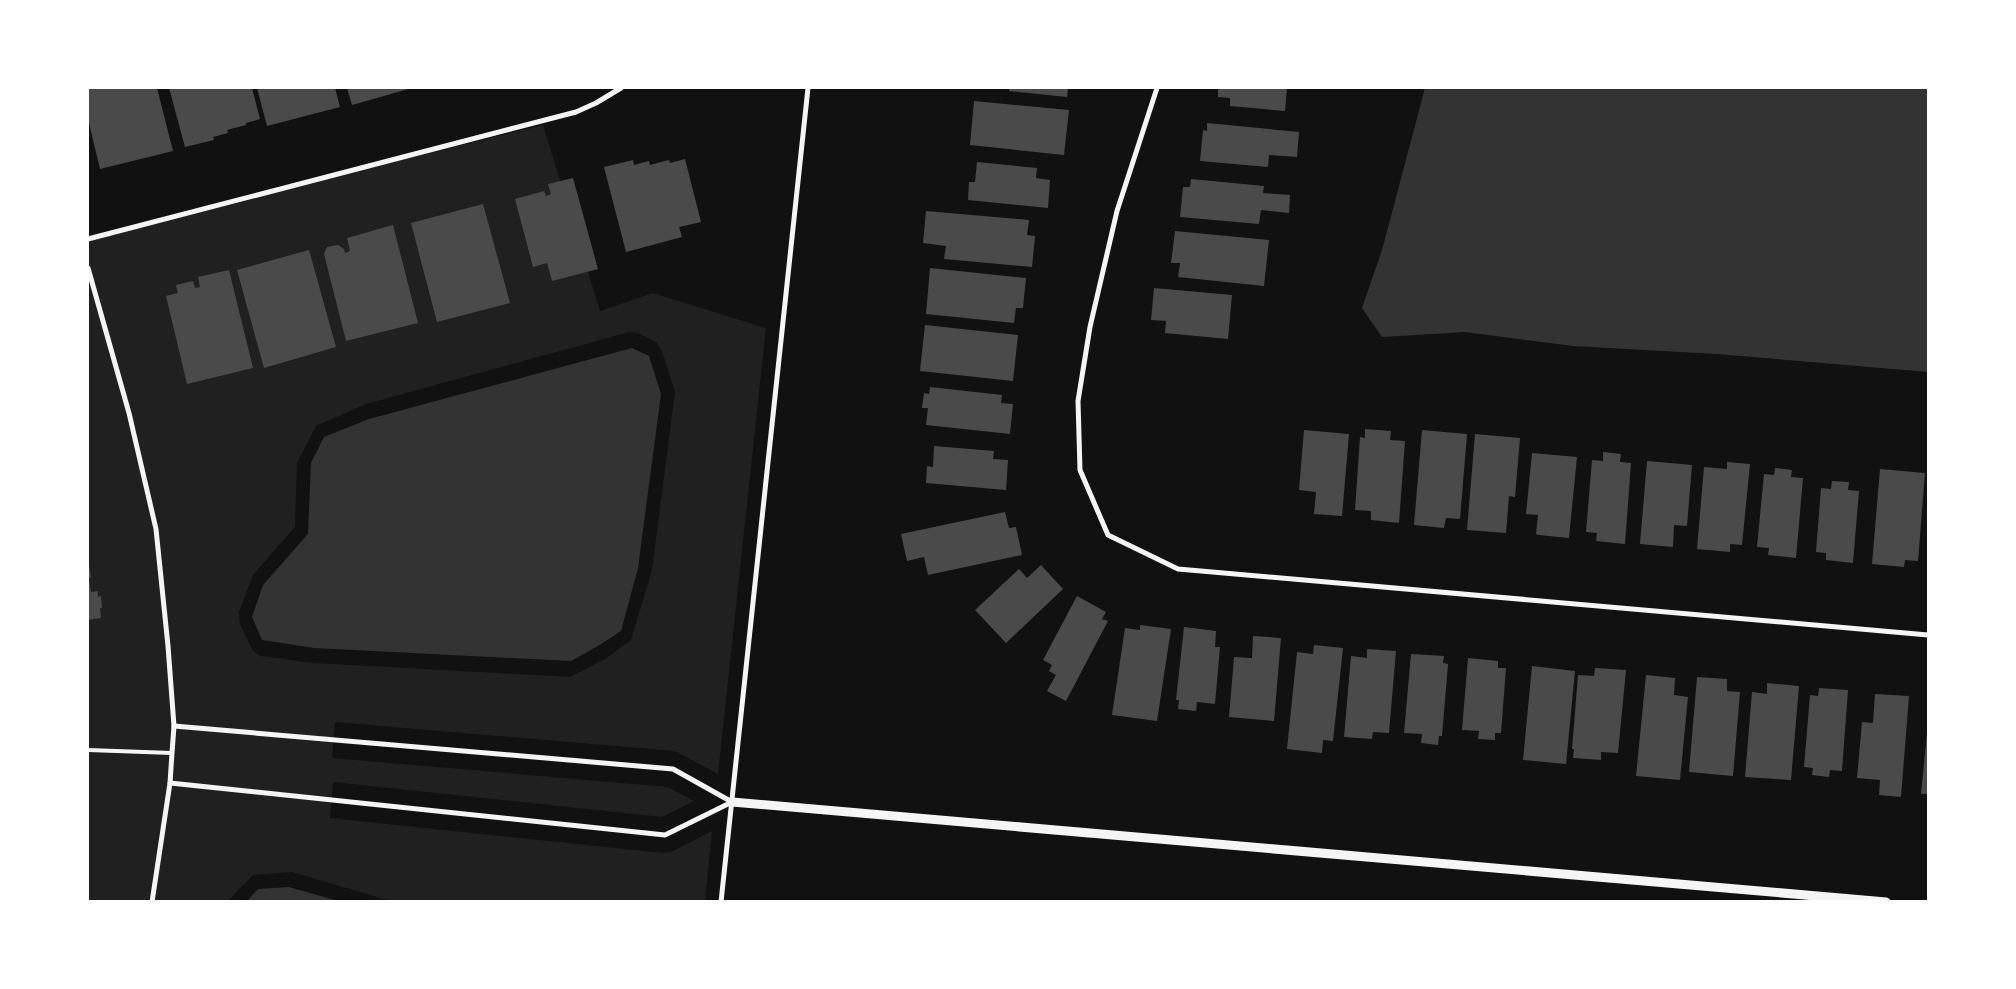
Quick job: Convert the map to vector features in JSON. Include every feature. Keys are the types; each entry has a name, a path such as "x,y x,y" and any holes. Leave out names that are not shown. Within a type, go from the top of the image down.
{"street":[{"path":"88,239 576,112 621,88"},
{"path":"721,902 808,88"},
{"path":"1158,88 1117,211 1090,327 1078,401 1080,470 1108,535 1178,568 1928,635"},
{"path":"88,268 129,413 156,529 168,646 174,726 170,783 152,902"},
{"path":"174,726 673,769 732,802 1886,902"},
{"path":"170,783 665,835 732,802"}],"lane":[{"path":"88,750 172,753"}],"shaded area":[{"path":"1425,88 1928,88 1928,372 1717,354 1573,346 1465,332 1382,337 1362,308 1382,250"},
{"path":"543,125 600,311 653,293 766,328 718,774 675,751 335,722 332,758 668,787 694,801 662,817 333,782 330,818 663,853 671,852 712,831 705,901 391,901 292,872 253,875 228,901 88,902 88,240 275,191","holes":["629,332 638,333 656,342 662,351 675,392 652,570 631,640 605,659 570,677 313,663 261,656 253,651 240,624 239,612 253,575 295,527 297,463 316,426 366,404"]},
{"path":"632,348 649,356 661,394 638,568 621,631 571,661 314,648 262,640 252,617 263,585 308,534 311,463 324,437 369,419"},
{"path":"289,887 338,901 247,901 258,889"}],"building":[{"path":"88,88 157,88 173,151 100,169 88,119"},
{"path":"169,88 252,88 260,119 227,130 228,133 213,137 214,140 185,147"},
{"path":"257,88 335,88 340,107 267,126"},
{"path":"347,88 412,88 352,105"},
{"path":"1009,88 1068,88 1067,97 1009,91"},
{"path":"1218,88 1287,88 1285,111 1230,106 1230,98 1218,97"},
{"path":"974,101 1069,110 1064,155 970,145"},
{"path":"1207,123 1299,132 1297,157 1269,155 1268,167 1200,161 1203,130 1207,131"},
{"path":"685,159 701,222 679,227 682,237 626,252 604,167 633,160 634,165 649,161 650,165 669,160 670,163"},
{"path":"977,162 1037,168 1036,178 1050,180 1048,208 968,200 969,182 975,182"},
{"path":"573,178 598,269 552,281 547,263 533,267 515,199 544,191 546,196 551,194 548,184"},
{"path":"1191,179 1264,186 1263,193 1290,195 1289,213 1261,210 1259,224 1180,217 1183,187 1190,187"},
{"path":"483,204 510,303 437,322 411,223"},
{"path":"926,211 1029,220 1027,235 1035,236 1032,267 944,259 946,246 923,243"},
{"path":"393,225 418,323 346,341 324,254 327,247 338,245 344,249 345,253 350,251 347,238"},
{"path":"1175,231 1269,240 1264,286 1178,277 1180,263 1171,263"},
{"path":"309,250 336,347 264,368 237,270"},
{"path":"930,268 1026,278 1023,308 1016,308 1014,323 926,314"},
{"path":"229,270 253,368 187,384 166,296 178,293 176,285 193,281 195,288 200,287 198,277"},
{"path":"1154,288 1232,295 1228,339 1165,333 1166,321 1151,320"},
{"path":"925,325 1018,335 1013,381 920,371"},
{"path":"930,387 1002,395 1001,403 1013,404 1010,434 926,425 928,408 922,408 924,393 929,394"},
{"path":"1365,429 1391,431 1390,440 1405,441 1399,523 1371,520 1371,511 1355,510 1360,437 1365,438"},
{"path":"1304,430 1349,434 1342,516 1314,514 1316,492 1299,490"},
{"path":"1422,430 1467,434 1460,519 1446,518 1444,528 1414,525"},
{"path":"1475,434 1520,438 1515,497 1509,496 1506,533 1467,530"},
{"path":"934,446 994,451 993,459 1008,460 1006,490 926,483 927,466 933,467"},
{"path":"1603,452 1621,454 1620,462 1631,463 1625,544 1596,541 1597,533 1586,532 1592,460 1603,461"},
{"path":"1532,453 1577,457 1569,538 1536,534 1538,515 1526,514"},
{"path":"1647,461 1692,465 1687,526 1674,525 1673,547 1640,544"},
{"path":"1727,462 1750,464 1742,545 1730,544 1730,552 1697,549 1704,467 1727,469"},
{"path":"1775,468 1792,470 1791,477 1803,478 1796,558 1768,555 1769,548 1757,547 1764,474 1774,475"},
{"path":"1880,469 1925,473 1918,561 1905,560 1904,567 1872,564"},
{"path":"1832,481 1849,482 1848,490 1859,491 1853,563 1826,560 1826,553 1816,552 1821,488 1831,489"},
{"path":"1005,512 1009,528 1016,527 1022,555 928,575 924,557 907,561 901,534"},
{"path":"88,560 91,592 98,591 98,597 101,596 102,608 100,608 101,618 88,620"},
{"path":"1041,565 1063,589 1006,643 975,610 1019,569 1027,578"},
{"path":"1077,596 1106,612 1102,619 1108,621 1066,701 1047,691 1056,675 1049,671 1052,665 1043,660"},
{"path":"1140,625 1171,629 1157,721 1112,715 1125,628 1140,630"},
{"path":"1184,627 1216,631 1215,647 1220,647 1215,704 1197,702 1196,711 1178,709 1179,700 1176,700"},
{"path":"1253,636 1281,638 1274,721 1229,717 1234,657 1252,658"},
{"path":"1314,645 1343,648 1333,741 1323,740 1322,753 1287,749 1297,652 1313,654"},
{"path":"1367,649 1396,651 1389,733 1373,732 1372,739 1344,737 1351,656 1367,658"},
{"path":"1411,654 1444,656 1443,663 1448,664 1442,736 1439,736 1438,745 1421,743 1422,734 1404,733"},
{"path":"1468,658 1498,661 1498,668 1506,668 1501,733 1495,733 1495,740 1478,739 1479,731 1462,730"},
{"path":"1532,666 1575,671 1566,764 1523,760"},
{"path":"1595,668 1626,670 1618,753 1601,752 1601,760 1573,758 1574,749 1572,749 1578,675 1594,676"},
{"path":"1646,675 1675,678 1674,695 1688,697 1680,780 1636,776"},
{"path":"1697,677 1727,679 1727,691 1740,692 1733,776 1689,772"},
{"path":"1767,683 1799,686 1791,780 1745,777 1752,692 1767,694"},
{"path":"1819,688 1848,690 1842,771 1830,770 1829,777 1812,775 1813,768 1804,767 1810,695 1818,696"},
{"path":"1875,694 1909,696 1901,797 1879,795 1880,780 1857,778 1862,722 1873,723"},
{"path":"1927,732 1928,794 1921,794"}]}
